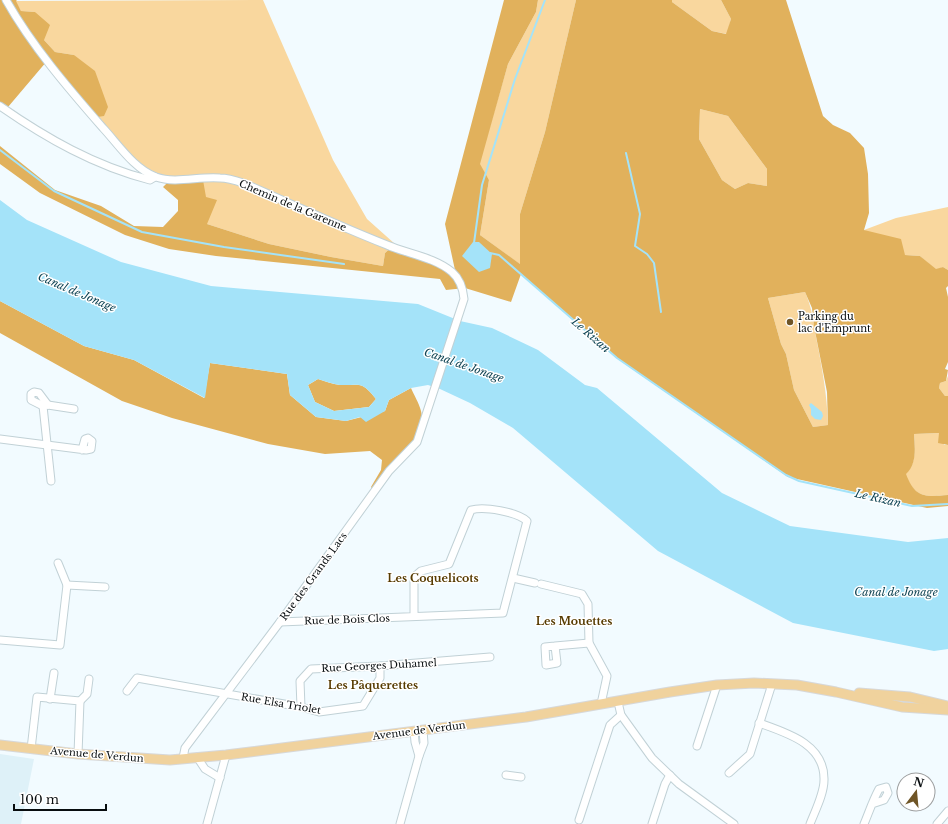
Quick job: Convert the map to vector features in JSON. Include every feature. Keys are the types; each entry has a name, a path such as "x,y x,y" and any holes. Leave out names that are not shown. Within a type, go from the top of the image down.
{"main road":[{"name":"Avenue de Verdun","path":"0,745 78,754 170,760 226,755 526,717 717,685 797,685 836,692 893,706 948,710"},
{"name":"Avenue de Verdun","path":"836,692 890,695 948,706"}],"street":[{"path":"6,0 19,24 70,89 128,157 155,177"},
{"name":"Chemin de la Garenne","path":"0,106 47,136 102,165 150,180 155,177 168,179 219,178 233,180 389,246 436,262 452,272 460,282 464,291 462,304 435,390"},
{"name":"Rue des Grands Lacs","path":"183,758 185,748 280,622 389,471 417,442 435,390"},
{"path":"51,481 45,405 74,409"},
{"path":"0,439 82,450"},
{"name":"Rue de Bois Clos","path":"280,622 504,613 527,522 520,516 479,508 471,510 449,564 421,571 414,577 414,616"},
{"path":"0,640 60,645 66,585 58,564"},
{"path":"513,578 582,594 588,604 589,643 607,676 600,704"},
{"path":"66,585 105,587"},
{"path":"555,646 589,643"},
{"name":"Rue Georges Duhamel","path":"301,707 300,681 310,668 380,666 490,657"},
{"name":"Rue Elsa Triolet","path":"127,691 137,678 301,707 319,712 363,706 380,678 380,666"},
{"path":"50,699 54,673"},
{"path":"78,754 80,702 87,694 89,679"},
{"path":"729,773 750,754 772,684"},
{"path":"697,746 717,685"},
{"path":"31,749 37,697 80,702"},
{"path":"618,702 621,716 652,758 679,784 734,824"},
{"path":"579,820 610,725 621,716"},
{"path":"760,724 796,736 808,744 823,769 824,781 810,824"},
{"path":"400,824 424,743 419,730"},
{"path":"207,824 226,755"},
{"path":"197,757 206,769 220,778"},
{"path":"506,775 521,777"},
{"path":"652,824 665,784 670,775"},
{"path":"864,824 872,804"},
{"path":"937,824 948,811"}],"shaded area":[{"path":"0,0 17,0 16,1 21,11 35,12 50,25 44,40 55,52 74,55 95,71 108,107 104,116 97,117 47,61 8,107 0,102"},
{"path":"263,0 333,160 367,219 395,244 385,253 383,266 269,244 207,224 206,197 149,175 97,117 74,55 55,52 44,40 35,12 21,11 15,1"},
{"path":"504,0 538,0 536,12 508,64 480,164 489,180 480,235 520,264 520,214 545,132 576,0 672,0 672,2 712,31 726,34 731,19 721,0 786,0 823,116 833,125 850,133 864,148 868,174 869,213 864,230 901,239 905,255 920,256 936,269 943,267 948,270 948,286 946,288 948,297 948,362 945,369 948,370 946,381 940,383 939,388 945,396 948,396 948,445 938,443 939,433 914,434 914,461 910,470 906,474 909,482 917,492 927,496 948,495 948,506 927,508 788,477 615,357 521,274 511,302 465,288 446,290 440,279 216,256 169,249 125,235 40,193 0,164 0,146 55,190 101,206 134,226 163,227 178,211 178,200 163,187 168,182 203,180 206,197 217,200 207,224 269,244 383,266 385,253 395,244 438,259 455,270 445,224","holes":["700,109 728,116 767,169 767,186 748,183 735,189 722,180 699,139","805,292 812,308 827,392 828,425 813,427 794,390 786,354 781,344 768,298"]},
{"path":"538,0 576,0 545,132 520,214 521,265 480,235 489,180 479,164 508,64 536,12"},
{"path":"672,0 721,0 731,19 727,34 712,31 672,2"},
{"path":"700,109 728,116 767,169 767,186 748,183 735,189 722,180 699,139"},
{"path":"948,207 948,270 943,267 936,270 920,256 905,255 864,230 896,218"},
{"path":"805,292 813,320 827,402 828,425 813,427 794,390 786,354 781,344 768,298"},
{"path":"0,301 84,346 134,360 204,398 210,363 287,374 290,395 316,417 346,421 385,411 389,400 411,388 421,411 422,421 419,432 405,454 373,490 371,487 381,470 382,460 370,451 325,454 268,444 172,418 122,401 0,333"},
{"path":"948,376 948,396 945,396 939,388 940,383 946,381"},
{"path":"318,379 340,385 363,386 376,399 369,407 334,411 315,402 308,385"},
{"path":"940,433 944,445 948,445 948,495 927,496 917,492 913,488 905,474 912,466 915,450 914,434"},
{"path":"0,754 34,759 21,824 0,824"}],"water":[{"name":"Canal de Jonage","path":"0,200 27,220 121,262 211,286 418,304 460,321 492,328 538,350 585,385 597,388 722,493 790,526 908,542 948,538 948,649 934,651 793,623 658,551 513,428 470,403 440,389 428,385 411,388 389,400 385,411 366,422 360,417 346,421 316,417 290,395 287,374 210,363 205,398 134,360 84,346 0,301","holes":["318,379 340,385 363,386 376,399 369,407 334,411 315,402 308,385"]},
{"path":"473,242 479,242 492,254 490,268 479,272 462,256"},
{"path":"811,403 822,412 823,416 821,420 815,419 811,415 809,405"}],"waterway":[{"name":"Le Rizan","path":"474,243 482,185 515,79 545,0"},
{"path":"0,150 54,191 142,232 224,247 344,264"},
{"path":"626,153 640,214 635,246 647,254 654,263 661,312"},
{"name":"Le Rizan","path":"490,253 499,255 617,358 786,475 799,481 912,506 948,504"}],"place":[{"name":"Parking du lac d'Emprunt","path":"790,322"}],"district":[{"name":"Les Coquelicots","path":"433,578"},
{"name":"Les Mouettes","path":"574,621"},
{"name":"Les Pâquerettes","path":"373,685"}]}
